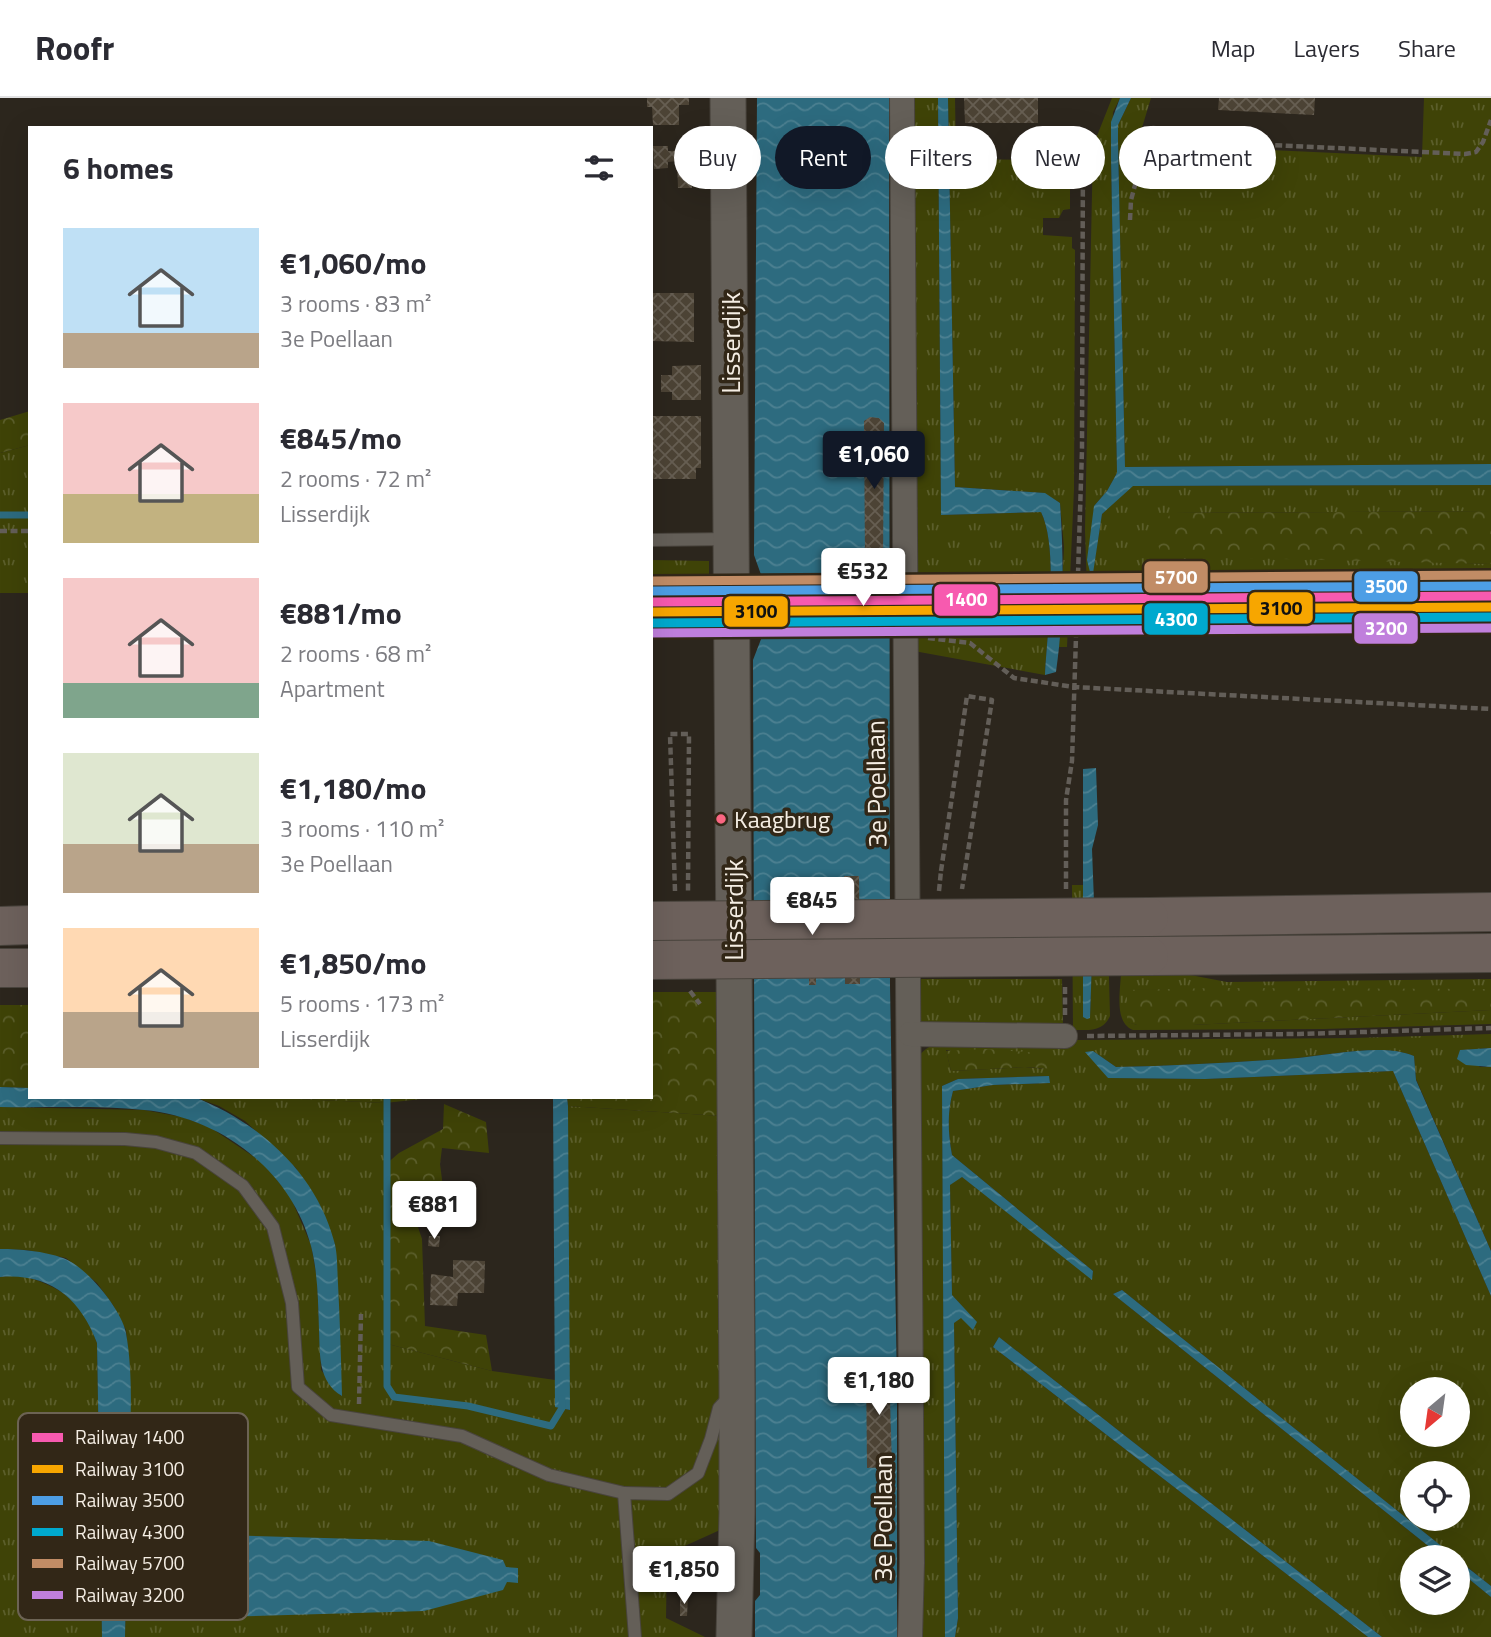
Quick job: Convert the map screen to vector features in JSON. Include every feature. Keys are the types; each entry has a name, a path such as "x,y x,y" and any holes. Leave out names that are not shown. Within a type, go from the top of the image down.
{"highway":[{"path":"663,911 1149,917 1491,912"},
{"path":"0,926 28,925"},
{"path":"653,960 1491,953"},
{"path":"0,968 28,968"}],"street":[{"name":"Lisserdijk","path":"728,98 737,1389 734,1637"},
{"name":"3e Poellaan","path":"902,98 912,1549 910,1637"},
{"path":"909,1034 1065,1036"}],"lane":[{"path":"653,540 731,539"},
{"path":"0,1139 125,1139 156,1142 197,1153 243,1186 273,1227 292,1303 298,1387 331,1415 462,1436 549,1475 624,1493 668,1494 698,1473 719,1408 737,1389"},
{"path":"624,1493 635,1637"}],"path":[{"path":"1130,220 1131,200 1148,137 1153,128 1183,131 1206,142 1465,154 1476,152 1491,120"},
{"path":"1065,897 1066,800 1072,761 1082,450 1083,189"},
{"path":"0,531 28,531"},
{"path":"904,635 970,643 1013,678 1074,687 1491,709"},
{"path":"941,872 967,696 992,699 961,897"},
{"path":"663,911 670,734 689,734 688,894"},
{"path":"933,897 947,897"},
{"path":"1065,981 1065,1036 1491,1027"},
{"path":"687,987 700,1004"},
{"path":"360,1420 361,1314"}],"green space":[{"path":"910,98 938,98 938,126 910,126"},
{"path":"948,98 955,98 955,126 949,126"},
{"path":"1112,98 1120,98 1113,112 1111,158 1117,473 1094,506 1092,577 1102,514 1132,486 1491,485 1491,511 1172,513 1408,561 1491,564 1491,584 1087,591 1085,530 1092,189 1105,189 1105,126 1101,126"},
{"path":"1131,98 1151,98 1142,126 1119,126 1119,174 1118,125"},
{"path":"1424,98 1491,98 1491,464 1125,467 1119,189 1276,189 1276,150 1422,157"},
{"path":"997,160 1011,160 1011,189 1070,189 1070,209 1063,210 1059,218 1043,218 1043,235 1072,237 1072,248 1075,250 1074,489 1067,647 1059,647 1064,547 1060,503 1044,493 955,487 950,189 997,189"},
{"path":"911,189 939,189 941,515 1041,512 1050,547 1051,568 1045,675 914,651"},
{"path":"28,412 28,446 0,453 0,420"},
{"path":"28,446 28,593 0,593 0,453"},
{"path":"1491,511 1491,564 1162,556 1155,537 1171,513"},
{"path":"653,560 709,561 709,589 653,589"},
{"path":"1072,885 1085,885 1083,1009 1090,1017 1094,902 1107,902 1110,1016 1104,1025 1090,1030 1073,1030"},
{"path":"1159,969 1227,982 1491,979 1491,989 1127,990 1128,1022 1137,1025 1192,1025 1491,1010 1491,1024 1323,1029 1133,1030 1127,1026 1120,1013 1121,971"},
{"path":"918,979 1062,979 1063,1025 937,1030 918,1021"},
{"path":"1491,989 1491,1010 1192,1025 1137,1025 1127,1022 1127,990"},
{"path":"653,992 720,992 721,1116 568,1106 567,1099 653,1099"},
{"path":"0,1005 28,1005 28,1088 0,1087"},
{"path":"1491,1034 1491,1048 1460,1050 1480,1067 1491,1067 1491,1251 1416,1079 1414,1056 1388,1050 1372,1050 1297,1058 1116,1067 1093,1051 1108,1078 1205,1079 1393,1071 1491,1296 1491,1586 1470,1569 1470,1545 1440,1545 1422,1531 1470,1531 1470,1461 1400,1461 1400,1513 1122,1290 1113,1294 1400,1523 1400,1531 1409,1531 1427,1545 1400,1545 1400,1615 1470,1615 1470,1580 1491,1597 1491,1637 1382,1637 999,1337 993,1347 1368,1637 955,1637 958,1618 954,1323 960,1317 976,1322 952,1295 950,1185 961,1176 1092,1279 1093,1271 952,1155 949,1123 951,1099 953,1091 993,1085 1050,1083 1049,1076 958,1079 942,1086 945,1637 918,1637 918,1058 930,1047 958,1041 1353,1038","holes":["946,1050 1045,1069 1025,1067 951,1071"]},
{"path":"985,1049 1039,1053 1055,1069 1025,1067 951,1071 946,1051"},
{"path":"200,1099 297,1099 385,1103 384,1343 492,1371 555,1380 555,1406 569,1410 568,1106 721,1116 720,1530 667,1554 666,1618 705,1637 125,1637 125,1620 248,1620 248,1602 506,1567 248,1576 248,1413 130,1413 126,1330 97,1283 66,1258 27,1250 0,1249 0,1107 144,1110 182,1117 211,1128 263,1163 290,1196 311,1245 317,1279 321,1370 341,1396 335,1244 296,1168 245,1121 219,1106"},
{"path":"297,1099 422,1099 385,1103"},
{"path":"444,1104 486,1122 489,1153 442,1148 440,1164 445,1203 418,1227 422,1239 425,1326 486,1335 492,1371 384,1343 385,1165 399,1153 443,1129"},
{"path":"19,1275 59,1290 77,1306 97,1343 98,1413 18,1413 18,1620 102,1620 102,1637 0,1637 0,1277"}],"water":[{"path":"757,98 889,98 889,126 885,126 885,189 889,189 890,986 897,1384 897,1637 755,1637 755,1601 760,1595 760,1553 756,1548 753,660 765,629 764,583 754,555 756,189 761,189 761,126 757,126"},
{"path":"938,98 948,98 949,126 938,126"},
{"path":"1120,98 1131,98 1118,125 1125,467 1491,464 1491,485 1133,486 1102,514 1092,580 1087,560 1094,506 1117,473 1111,122"},
{"path":"939,189 950,189 955,487 1045,493 1060,503 1063,567 1061,630 1056,672 1045,675 1051,568 1050,547 1041,512 941,515"},
{"path":"1096,768 1098,825 1092,849 1094,902 1090,1018 1087,1019 1083,1017 1083,769"},
{"path":"1491,1048 1491,1067 1466,1065 1457,1059 1460,1050"},
{"path":"1373,1050 1402,1052 1414,1056 1416,1080 1491,1251 1491,1296 1393,1071 1205,1079 1108,1078 1085,1052 1093,1051 1116,1067 1298,1058"},
{"path":"1049,1076 1050,1083 993,1085 953,1091 951,1099 949,1123 952,1155 1093,1271 1092,1280 962,1177 950,1185 952,1295 977,1322 973,1330 961,1318 954,1323 958,1618 955,1637 945,1637 942,1086 958,1079"},
{"path":"0,1087 28,1088 28,1099 198,1099 241,1120 262,1136 282,1153 314,1193 335,1246 342,1396 324,1376 315,1267 301,1219 287,1194 269,1171 248,1152 225,1136 172,1115 108,1108 0,1107"},
{"path":"553,1099 567,1099 570,1410 555,1407"},
{"path":"0,1249 40,1252 63,1258 92,1279 118,1313 126,1333 131,1413 98,1413 97,1343 82,1313 72,1301 48,1284 34,1279 0,1277"},
{"path":"1122,1290 1400,1513 1400,1523 1113,1294"},
{"path":"999,1337 1382,1637 1368,1637 993,1347"},
{"path":"1409,1531 1423,1531 1440,1545 1427,1545"},
{"path":"248,1536 429,1541 503,1560 506,1567 518,1568 518,1583 507,1582 503,1590 424,1611 248,1616"},
{"path":"1470,1569 1491,1586 1491,1597 1470,1580"},
{"path":"102,1620 125,1620 125,1637 102,1637"}],"pier":[{"path":"1046,585 1066,585 1064,628 1044,628"},
{"path":"893,586 893,629 761,630 761,587"}],"building":[{"path":"647,98 689,98 689,105 679,105 679,125 653,125 652,107 647,107"},
{"path":"964,98 1038,98 1038,123 965,123"},
{"path":"1219,98 1315,98 1314,115 1218,110"},
{"path":"653,146 668,146 668,151 674,151 674,161 668,162 668,168 654,169"},
{"path":"653,293 694,293 694,342 653,341"},
{"path":"701,365 701,400 672,400 672,392 661,392 661,375 672,375 672,366"},
{"path":"653,416 701,416 701,468 696,468 696,479 653,479"},
{"path":"870,417 879,418 884,423 883,563 878,567 865,563 864,421"},
{"path":"804,580 812,580 812,636 804,636"},
{"path":"844,580 881,580 881,636 845,636"},
{"path":"844,876 859,876 860,984 845,984"},
{"path":"809,889 816,889 816,985 809,985"},
{"path":"429,1236 440,1236 439,1247 428,1246"},
{"path":"453,1260 485,1261 484,1293 458,1293 457,1306 430,1305 431,1274 453,1277"},
{"path":"889,1364 892,1467 867,1468 866,1366"},
{"path":"680,1596 688,1596 687,1616 680,1616"}],"waterway":[{"path":"0,515 28,515"},
{"path":"387,1099 387,1386 394,1397 468,1406 551,1426 562,1408 562,1399"}],"rail line":[{"name":"5700","path":"653,581 1491,575"},
{"name":"3500","path":"653,591 1491,586"},
{"name":"1400","path":"653,602 1491,596"},
{"name":"3100","path":"653,612 1491,607"},
{"name":"4300","path":"653,623 1491,617"},
{"name":"3200","path":"653,633 1491,628"}],"place":[{"name":"Kaagbrug","path":"721,819"}]}
